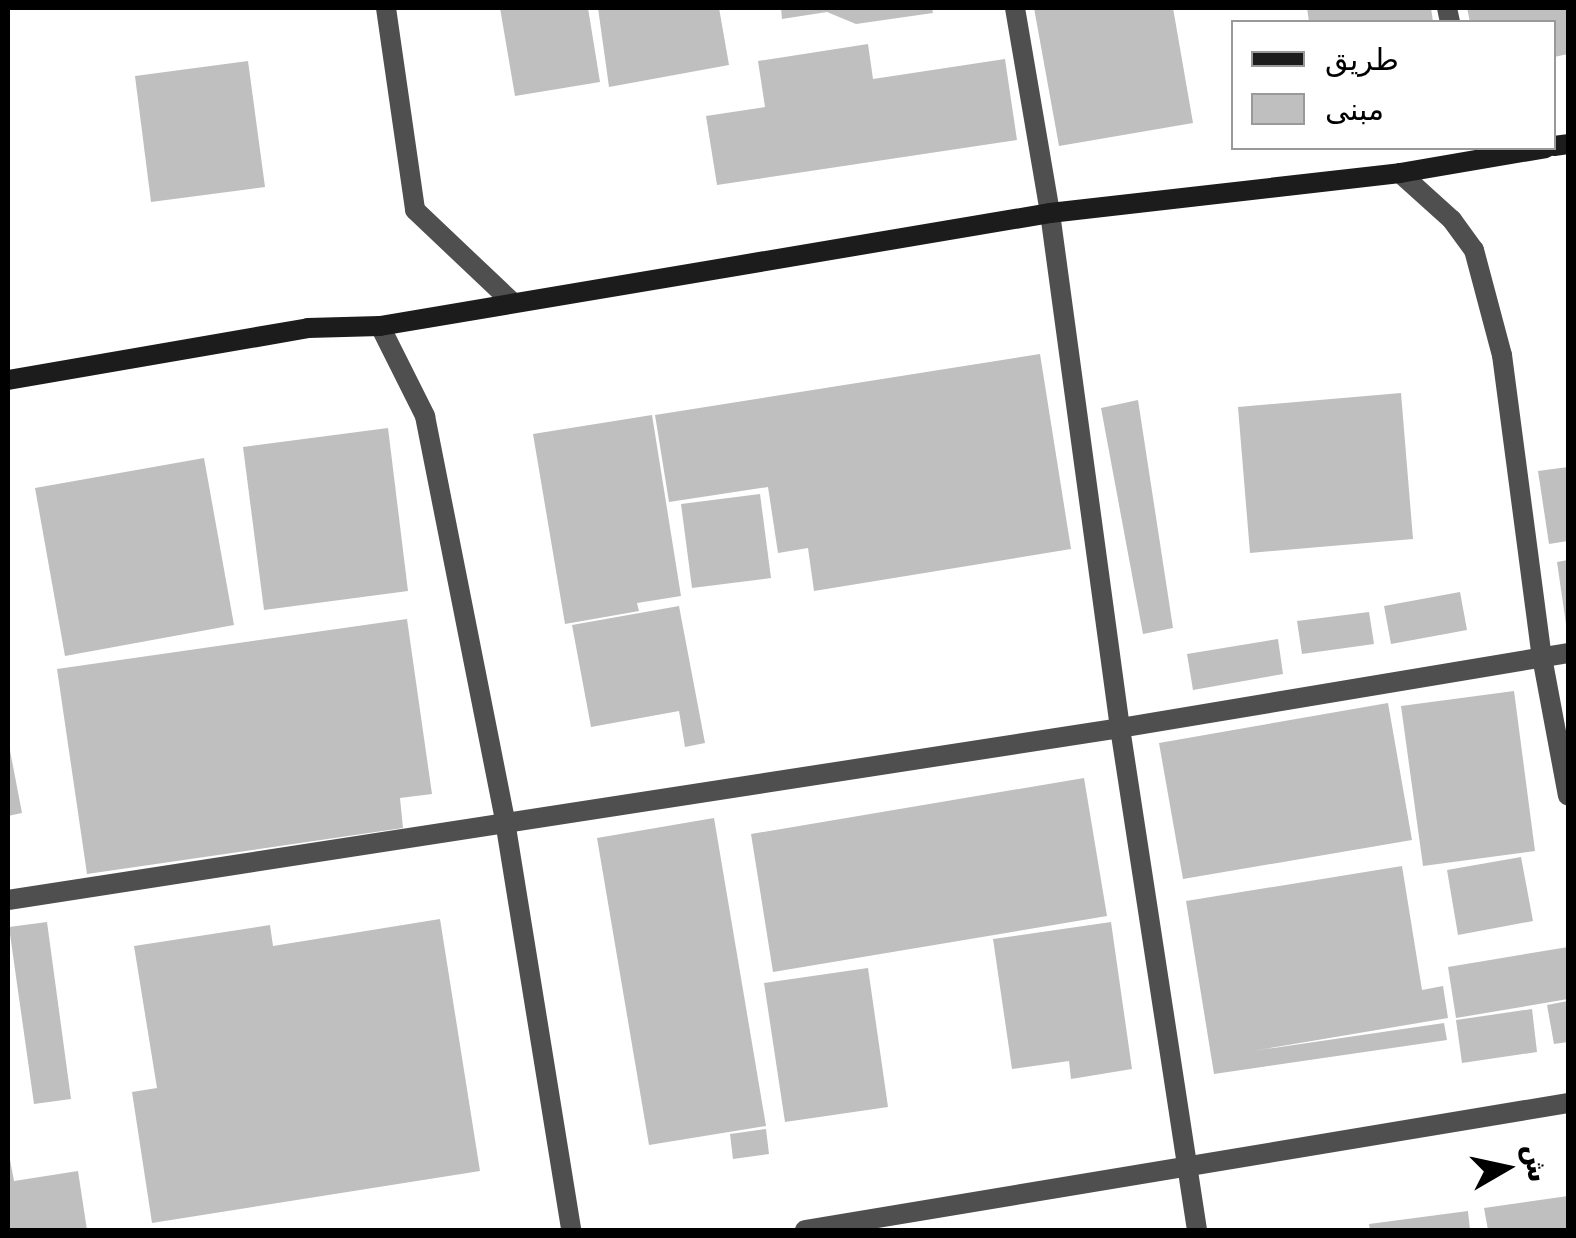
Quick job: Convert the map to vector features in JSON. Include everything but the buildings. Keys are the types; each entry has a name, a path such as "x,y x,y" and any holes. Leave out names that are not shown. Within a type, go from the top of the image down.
{"street":[{"path":"386,8 415,210 511,301"},
{"path":"1014,8 1050,213 1120,728 1197,1230"},
{"path":"8,380 308,328 380,326 1050,213 1400,173 1473,154 1522,150"},
{"path":"1400,173 1452,220 1474,250 1502,355 1542,657 1568,796"},
{"path":"380,326 425,416 506,821 571,1230"},
{"path":"8,900 1120,728 1568,653"},
{"path":"805,1230 1568,1103"}]}
